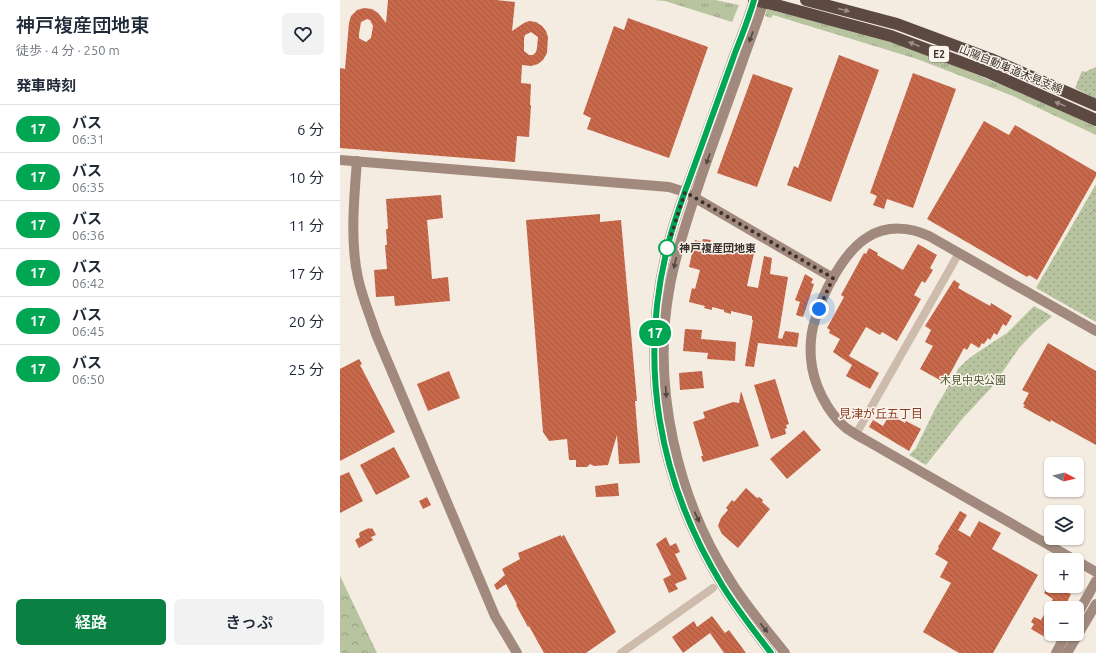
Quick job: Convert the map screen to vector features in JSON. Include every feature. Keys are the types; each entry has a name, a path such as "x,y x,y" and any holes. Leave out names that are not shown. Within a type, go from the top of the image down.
{"highway":[{"name":"山陽自動車道木見支線","path":"754,0 891,36 990,73 1096,120"},
{"name":"山陽自動車道木見支線","path":"806,0 897,24 991,59 1096,105"}],"street":[{"path":"754,0 685,192 668,244 659,288 655,326 654,360 656,397 663,441 671,473 685,512 702,549 722,585 771,653"},
{"path":"764,0 694,198 678,250 669,291 665,327 664,362 666,397 673,439 681,470 694,509 710,545 729,579 755,616 785,653"},
{"path":"340,160 669,187 685,192 833,278"},
{"path":"357,162 354,207 354,242 358,277 366,306 376,334 495,616 517,653"},
{"path":"1062,553 846,428 832,413 821,394 814,376 811,359 812,337 815,320 823,298 833,278 855,246 868,236 883,231 900,228 916,230 929,236 1096,331"},
{"path":"856,434 959,253"},
{"path":"1084,565 1096,572"},
{"path":"1084,602 1096,581"},
{"path":"621,653 713,588"},
{"path":"1067,653 1096,604"},
{"path":"1056,653 1062,641"}],"path":[{"path":"1091,213 1096,211"}],"green space":[{"path":"654,0 715,0 739,5 732,22 665,1"},
{"path":"767,9 885,39 917,50 1057,108 1096,127 1096,135 1013,96 917,59 773,15 771,18 765,16"},
{"path":"1096,67 1096,99 1075,88 1082,71 1085,72"},
{"path":"1096,184 1096,322 1036,288"},
{"name":"木見中央公園","path":"1034,306 1052,316 1019,348 992,387 963,418 926,465 909,455 916,448 935,409 959,368 967,360 1007,333"},
{"path":"340,576 377,653 340,653"}],"building":[{"path":"388,0 496,0 515,2 512,31 529,21 536,22 542,26 548,37 547,53 543,60 538,64 531,66 522,65 521,83 531,84 529,137 517,136 515,162 340,148 340,68 345,69 351,16 357,10 364,8 372,9 378,13 386,23","holes":["367,19 370,20 373,26 371,38 366,42 359,38 359,34 361,22","531,32 538,37 536,52 533,55 529,55 524,51 525,35"]},
{"path":"628,18 708,47 669,158 587,129 591,118 583,114 614,26 624,30"},
{"path":"839,55 879,70 831,202 787,185 794,166 798,168"},
{"path":"913,73 956,89 913,208 887,199 884,209 873,205 877,196 870,193"},
{"path":"753,74 793,88 757,187 717,173"},
{"path":"984,121 1009,135 1015,125 1096,172 1096,176 1037,280 1029,275 1027,277 927,219"},
{"path":"441,195 443,218 427,220 432,279 448,277 450,301 395,306 394,296 376,297 374,270 387,269 385,245 387,245 386,229 388,229 386,199"},
{"path":"600,214 600,222 621,220 637,401 635,401 640,463 619,464 617,435 608,465 594,466 590,464 587,467 576,467 576,460 569,460 567,439 549,441 543,432 526,220"},
{"path":"703,239 711,240 710,243 739,249 740,246 748,248 747,251 754,253 747,286 758,288 764,256 772,258 770,274 788,277 778,338 782,339 785,331 799,333 797,347 758,343 754,367 745,366 753,320 752,316 731,311 731,314 724,312 724,310 712,307 712,310 704,308 705,306 689,302 692,288 695,289 700,270 689,267 695,240 702,242"},
{"path":"918,244 937,255 930,268 933,270 925,283 922,281 914,295 921,299 897,341 882,332 880,335 866,327 849,356 879,373 870,389 846,376 852,365 833,352 840,339 829,333 830,330 827,328 844,297 841,295 864,253 866,254 869,248 878,253 877,255 903,270"},
{"path":"805,274 813,279 811,283 814,284 803,317 796,315 800,302 795,300"},
{"path":"954,280 960,284 958,288 990,306 991,303 1012,316 1006,326 1003,324 997,335 994,333 990,340 988,338 979,348 971,343 967,350 964,348 945,383 920,369 933,346 925,342 931,330 925,326"},
{"path":"685,329 702,330 701,339 736,342 735,361 707,359 708,353 683,351"},
{"path":"1048,343 1096,371 1096,445 1051,420 1050,422 1023,407 1029,393 1022,390"},
{"path":"359,359 362,364 360,365 395,432 340,461 340,369"},
{"path":"449,371 460,398 428,411 417,384"},
{"path":"702,371 704,388 680,390 679,373"},
{"path":"775,379 789,424 786,425 786,434 771,439 754,385"},
{"path":"741,391 759,446 703,462 701,456 703,456 693,422 705,418 703,412 733,402 739,403"},
{"path":"890,414 905,423 906,421 921,429 909,451 869,427 873,420 883,426"},
{"path":"804,430 821,450 787,479 770,459"},
{"path":"394,447 410,477 376,495 360,465"},
{"path":"349,472 363,501 340,513 340,476"},
{"path":"618,483 619,496 596,497 595,486"},
{"path":"746,488 757,498 759,497 763,500 762,502 770,509 738,548 722,534 718,526 721,518 728,510 726,508 732,500 734,502"},
{"path":"427,497 431,505 423,509 419,501"},
{"path":"960,511 967,515 958,530 970,537 979,521 1001,533 992,549 1038,575 993,653 959,653 923,632 951,583 940,577 948,562 935,554"},
{"path":"372,528 376,535 371,537 373,540 359,548 355,540 360,537 360,532"},
{"path":"561,535 561,537 564,535 616,632 586,653 544,653 529,626 528,627 506,584 497,590 494,585 505,575 502,569 520,559 518,553"},
{"path":"666,537 670,546 676,543 680,552 675,554 687,579 675,584 678,589 669,593 663,579 671,575 656,544"},
{"path":"1044,593 1071,594 1068,601 1052,601 1053,599"},
{"path":"1044,615 1044,636 1031,629 1034,624 1031,622 1034,617 1041,620"},
{"path":"712,616 725,633 729,630 746,653 724,653 710,633 683,653 672,637 694,621 697,627"}],"bus line":[{"name":"17","path":"754,0 685,192 668,244 659,288 655,326 654,360 656,397 663,441 671,473 685,512 702,549 722,585 747,622 771,653"}],"place":[{"name":"神戸複産団地東","path":"667,248"}],"district":[{"name":"見津が丘五丁目","path":"881,414"}],"route":[{"path":"667,248 685,192 833,278 819,309"}]}
